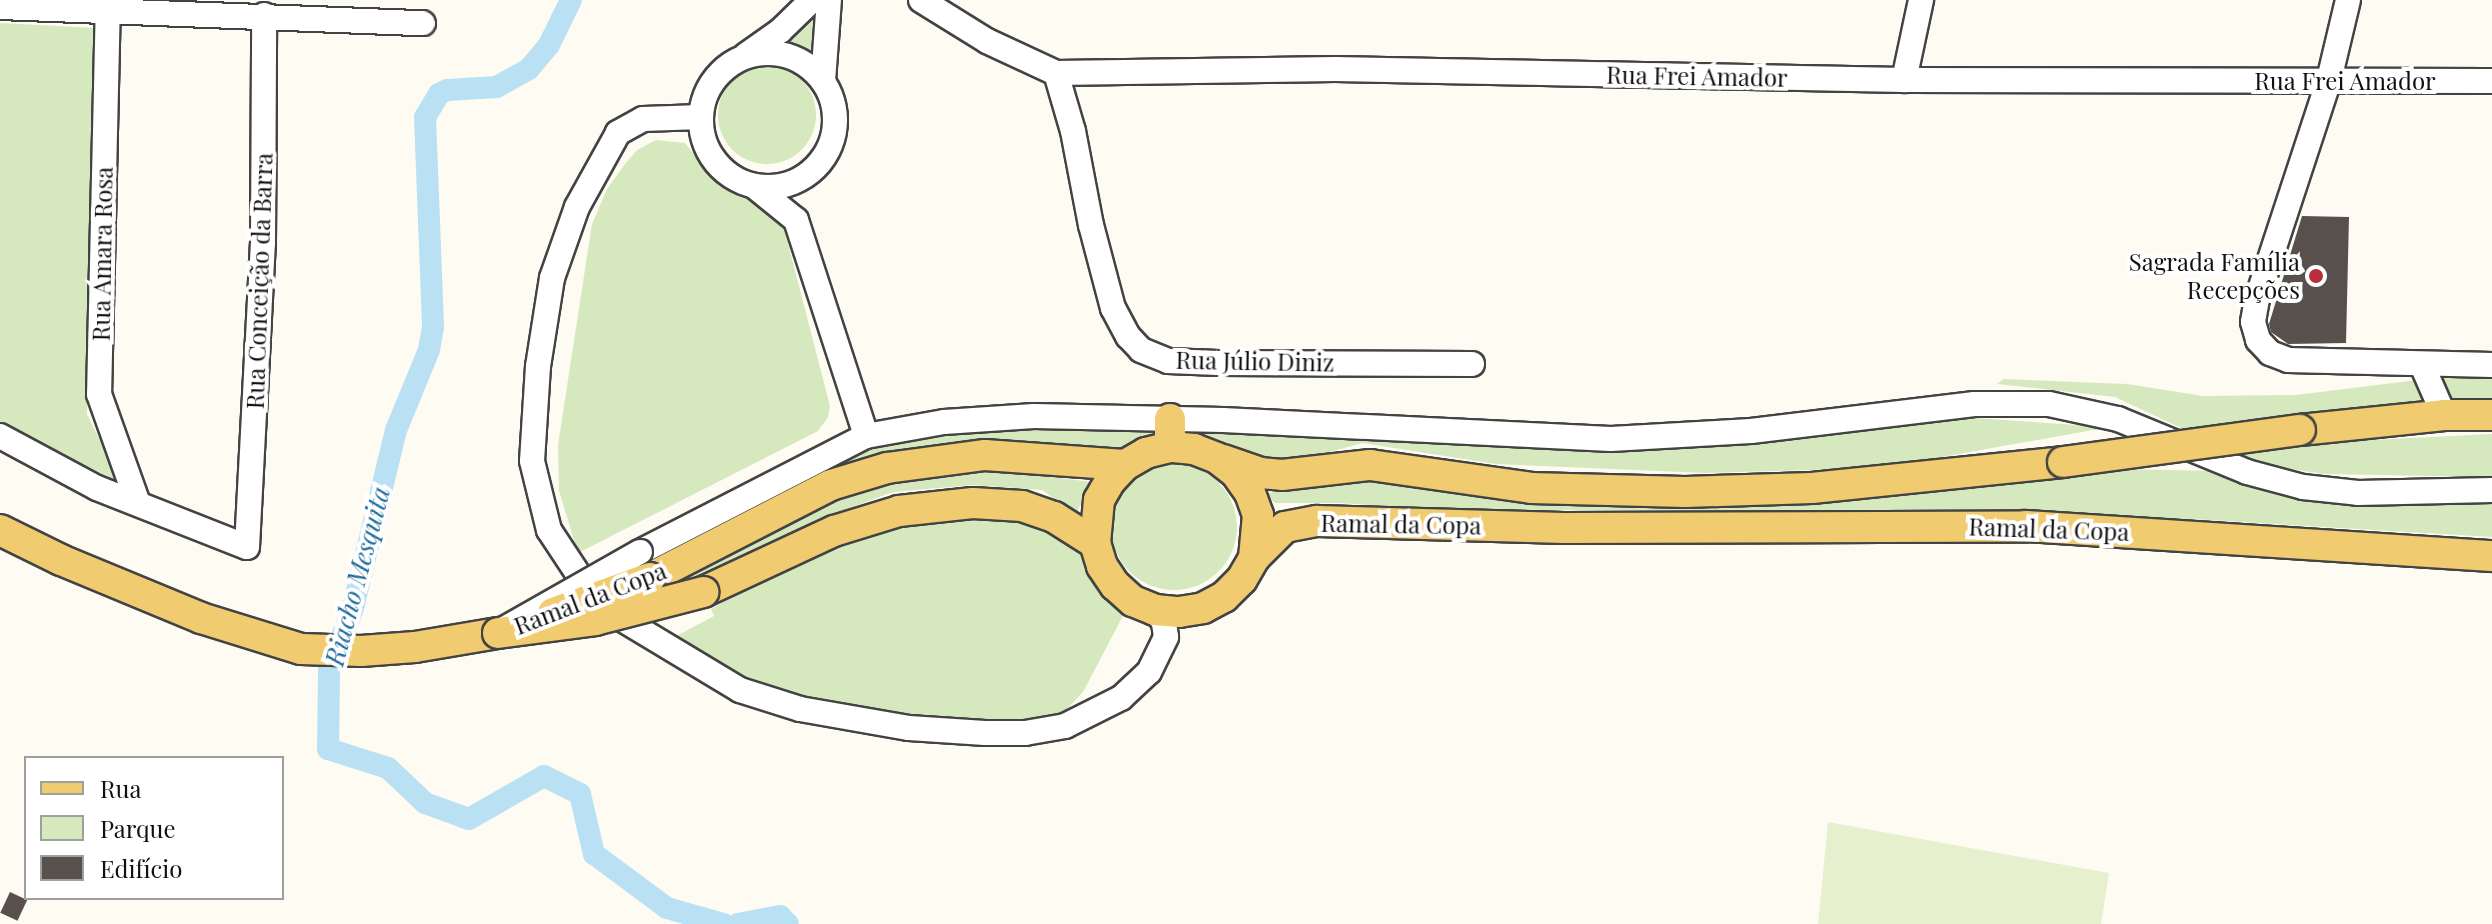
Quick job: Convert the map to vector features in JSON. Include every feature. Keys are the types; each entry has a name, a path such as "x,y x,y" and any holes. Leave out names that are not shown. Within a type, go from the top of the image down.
{"main road":[{"name":"Ramal da Copa","path":"1217,458 1239,467 1282,475 1370,465 1531,488 1685,492 1812,488 2063,462 2300,430 2444,415 2492,415"},
{"path":"1155,610 1133,601 1115,585 1102,566 1095,543 1099,500 1110,481 1125,465 1170,433 1194,449 1217,458 1236,473 1250,493 1258,515 1254,558"},
{"name":"Ramal da Copa","path":"498,633 645,565 831,485 887,468 985,455 1125,465"},
{"name":"Ramal da Copa","path":"498,633 595,620 703,592 834,531 899,511 973,503 1022,506 1054,517 1095,543"},
{"name":"Ramal da Copa","path":"1155,610 1179,612 1203,608 1224,597 1242,579 1254,558 1285,527 1327,521 1564,528 2026,526 2492,556"},
{"path":"0,530 61,560 201,618 301,649 361,651 415,647 498,633"}],"street":[{"path":"812,0 780,31 724,69 710,85 701,117 706,147 717,164 734,178 754,186 796,220 866,436"},
{"path":"823,81 829,0"},
{"name":"Rua Frei Amador","path":"921,0 987,41 1056,73 1335,69 1904,80 2492,81"},
{"path":"1904,80 1921,0"},
{"path":"2348,0 2329,80 2253,322 2258,340 2270,353 2288,360 2492,365"},
{"path":"0,7 108,4 423,23"},
{"name":"Rua Amara Rosa","path":"108,4 99,394 137,501"},
{"name":"Rua Conceição da Barra","path":"137,501 247,547 263,243 264,15"},
{"path":"742,58 763,53 786,55 807,64 823,81 833,102 835,124 829,146 816,166 796,220"},
{"name":"Rua Júlio Diniz","path":"1056,73 1076,144 1091,225 1113,308 1128,336 1141,350 1168,361 1472,364"},
{"path":"701,117 643,119 618,133 577,207 552,278 538,366 532,461 549,530 580,577 617,616 740,690 800,709 909,728 985,733 1025,733 1065,726 1121,698 1149,672 1166,637 1164,622 1155,610"},
{"path":"754,186 787,183 816,166"},
{"path":"2422,365 2444,415"},
{"path":"645,565 866,436 944,422 1034,416 1170,433 1624,439 1751,431 1974,404 2049,404 2118,419 2247,472 2303,487 2358,493 2492,490"},
{"path":"0,436 69,475 137,501"}],"green space":[{"path":"816,0 821,75 808,63 785,52 765,51"},
{"path":"0,23 96,28 87,414 120,482 0,424"},
{"path":"767,66 786,70 802,80 812,96 816,115 812,134 802,150 786,160 767,164 748,160 732,150 722,134 718,115 722,96 732,80 748,70"},
{"path":"656,140 685,143 717,183 767,208 778,218 785,232 830,406 828,417 818,431 578,553 559,491 558,445 592,224 607,189 625,164 637,150"},
{"path":"2442,371 2492,371 2492,401 2442,401"},
{"path":"2004,379 2127,384 2203,396 2296,395 2417,380 2425,406 2285,414 2275,434 2311,443 2492,434 2492,477 2324,474 2258,464 2115,397 1997,384"},
{"path":"1929,415 2136,429 2093,430 1881,468 1705,473 1496,464 1362,443 1298,461 1245,461 1207,438 1150,436 1122,457 949,447 808,479 672,556 653,559 757,498 846,455 929,435 1043,422 1413,436"},
{"path":"1174,464 1198,469 1218,483 1232,503 1237,527 1232,551 1218,571 1198,585 1174,590 1150,585 1130,571 1116,551 1111,527 1116,503 1130,483 1150,469"},
{"path":"2121,469 2217,471 2330,503 2492,504 2492,537 2192,519 1871,510 1451,510 1339,503 1275,503 1266,494 1335,476 1444,488 1515,501 1823,497 1944,491"},
{"path":"1000,471 1092,482 1076,514 1042,490 973,485 893,492 830,515 713,574 655,597 780,525 843,496 932,475"},
{"path":"989,515 1033,520 1072,539 1080,555 1125,612 1083,692 1062,714 1029,724 920,719 820,703 733,677 667,641 714,616 711,609 807,554 876,527"},
{"path":"1828,822 2109,873 2101,924 1818,924"}],"building":[{"name":"Sagrada Família Recepções","path":"2302,216 2349,217 2346,343 2288,344 2271,332 2269,324"},
{"path":"10,892 27,900 17,921 0,913"}],"waterway":[{"name":"Riacho Mesquita","path":"571,0 549,45 529,69 497,87 447,90 439,94 425,117 433,327 429,350 396,430 353,608 329,671 328,749 388,768 425,803 469,819 544,776 580,794 594,854 667,908 724,924"},
{"name":"Riacho Mesquita","path":"738,924 780,916 788,924"}],"place":[{"name":"Sagrada Família Recepções","path":"2316,276"}]}
